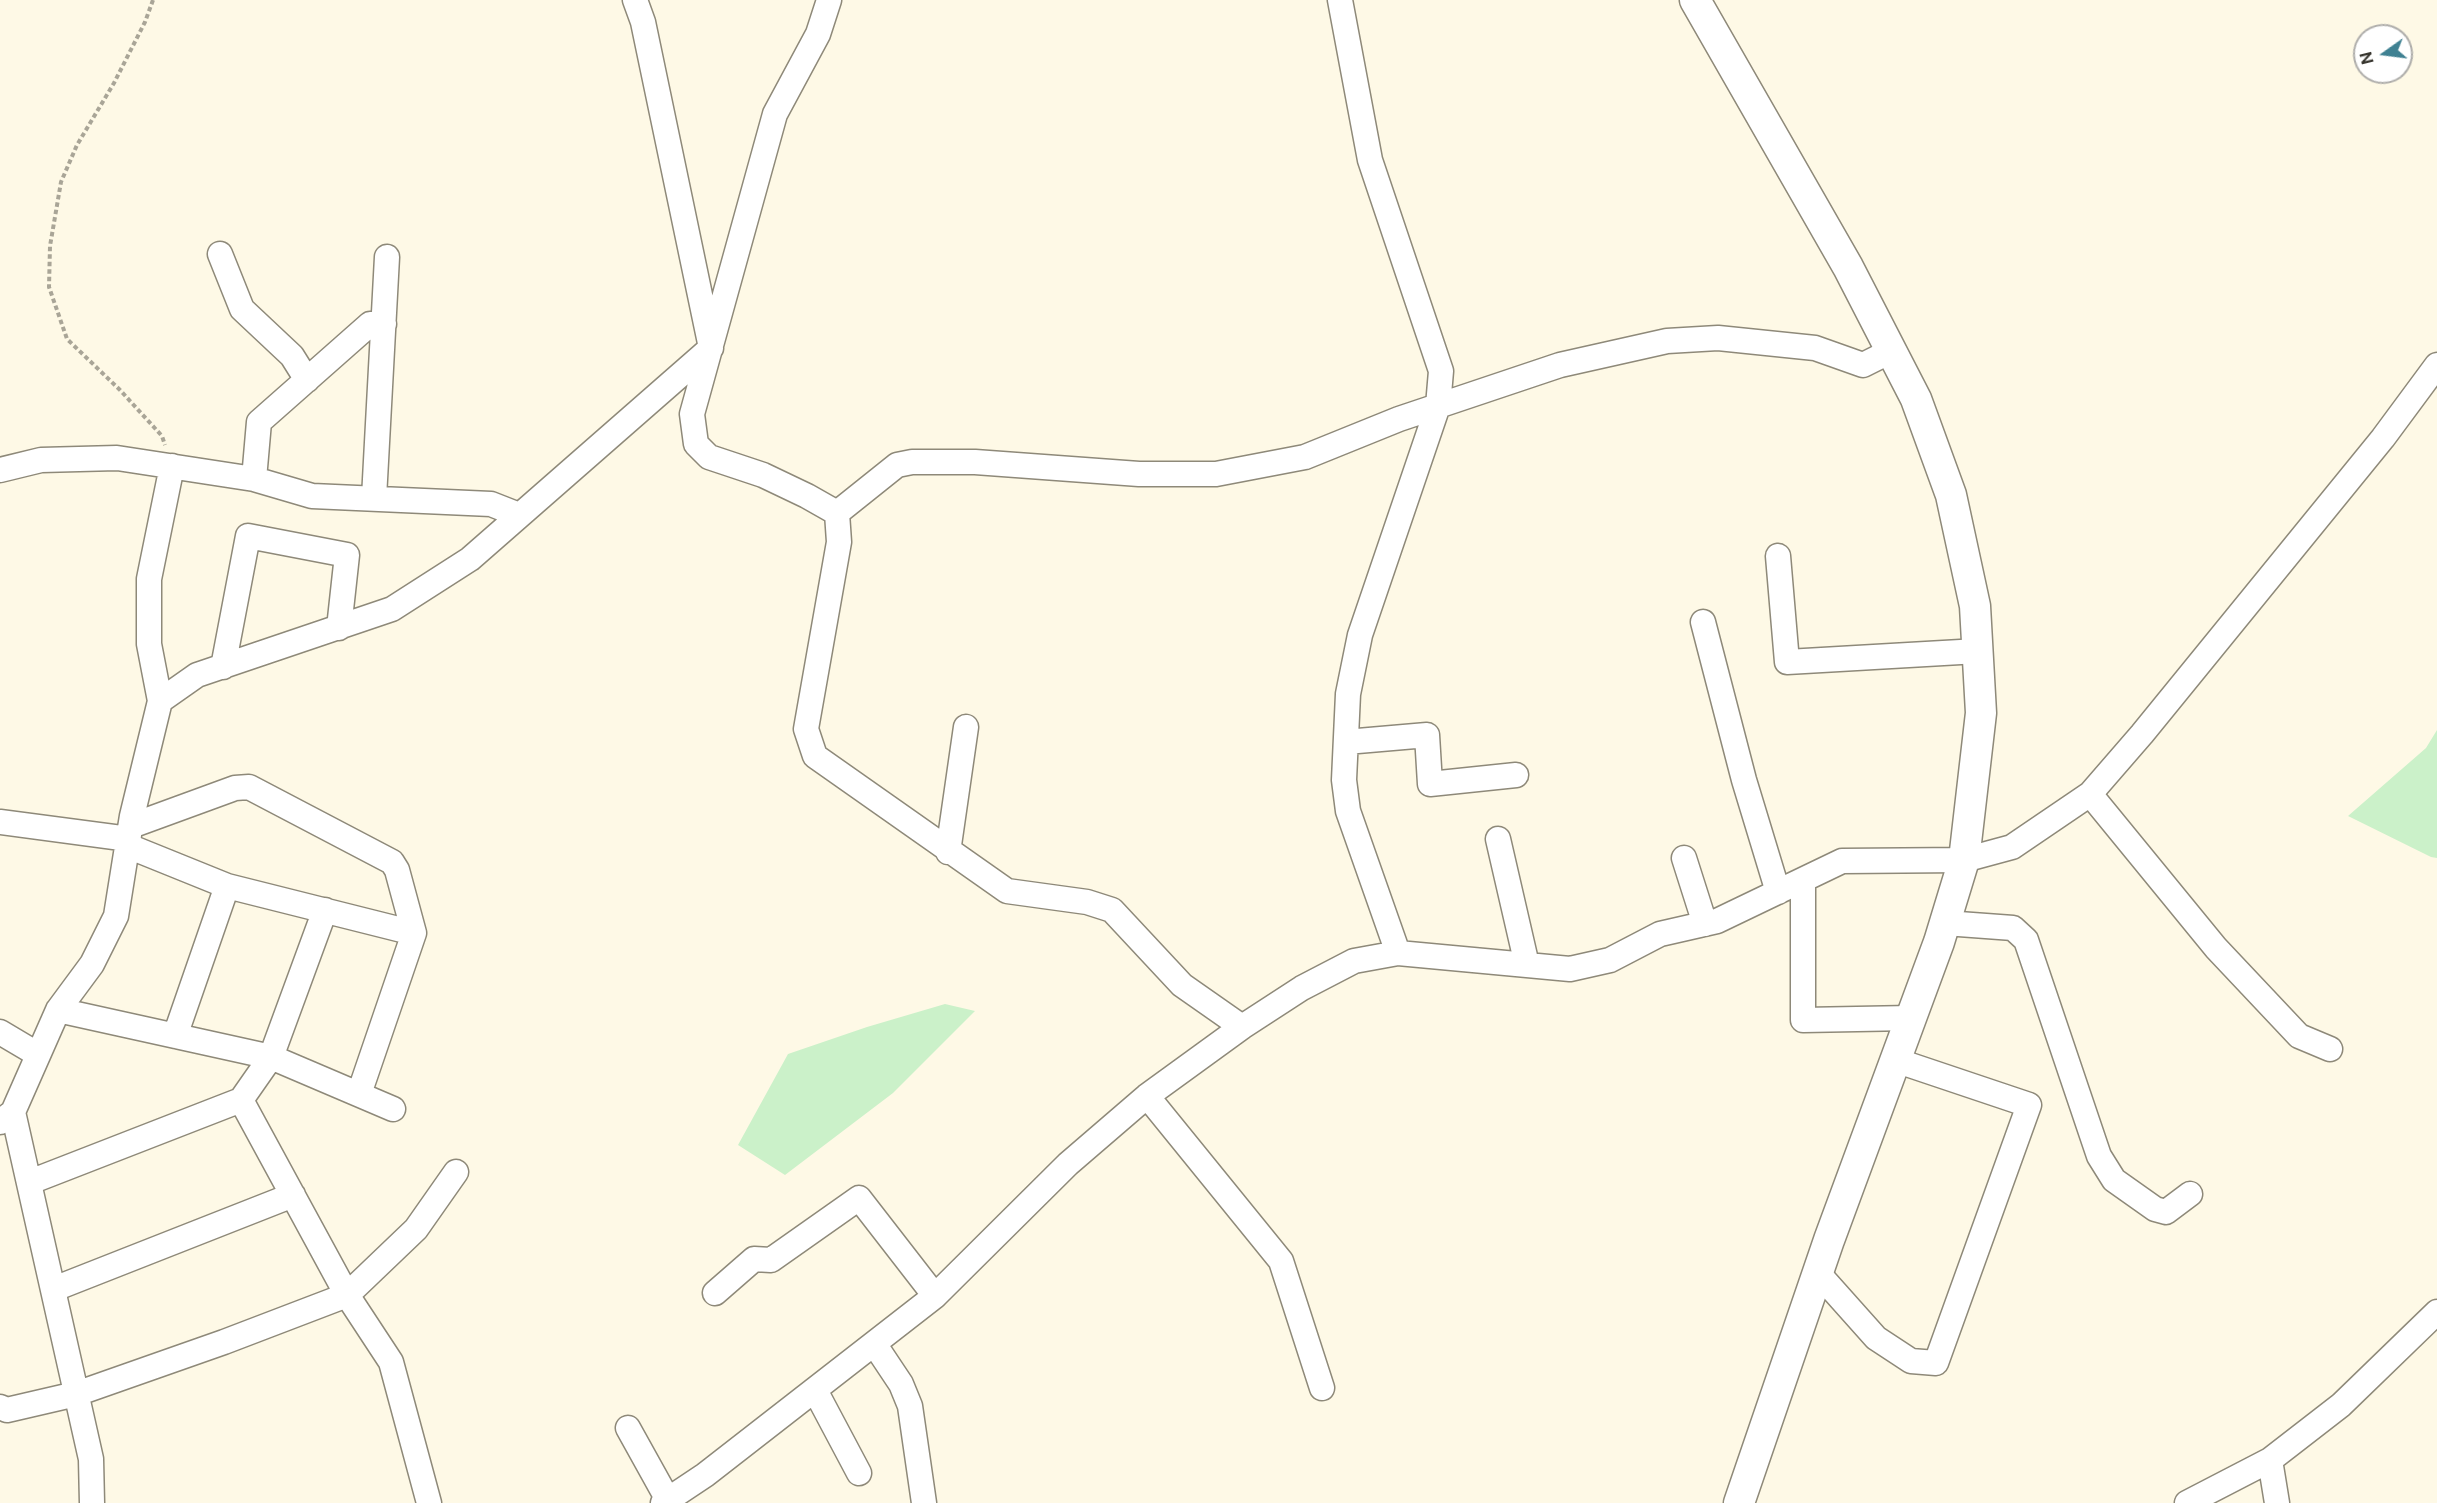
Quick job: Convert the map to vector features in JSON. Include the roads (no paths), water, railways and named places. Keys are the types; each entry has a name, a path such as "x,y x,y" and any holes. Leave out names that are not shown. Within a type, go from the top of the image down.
{"street":[{"path":"635,0 643,22 711,348"},
{"path":"829,0 818,34 775,114 692,414 696,444 709,457 763,475 837,513"},
{"path":"1340,0 1370,160 1441,371 1438,406 1360,635 1348,694 1344,780 1348,811 1398,953"},
{"path":"1695,0 1848,267 1916,399 1951,495 1975,606 1981,713 1964,860 1945,922 1818,1273 1739,1503"},
{"path":"220,254 242,309 292,356 307,380"},
{"path":"375,498 387,257"},
{"path":"254,479 259,422 370,324 384,324"},
{"path":"837,513 897,465 912,462 975,462 1139,474 1216,474 1305,457 1438,406 1560,365 1667,341 1718,338 1815,348 1863,364 1891,351"},
{"path":"160,701 197,675 392,609 470,559 711,348"},
{"path":"628,1428 677,1498 816,1392 935,1296 1068,1164 1147,1096 1242,1027 1302,988 1354,961 1398,953 1570,969 1610,960 1660,934 1717,921 1842,861 1964,860 2012,847 2090,794 2142,734 2376,448 2437,365"},
{"path":"0,470 41,460 117,458 254,479 312,496 491,504 519,515"},
{"path":"92,1503 91,1459 54,1289 30,1182 6,1117 58,1010 92,964 116,916 129,837 160,701 149,644 149,579 172,466"},
{"path":"837,513 839,542 809,701 806,729 814,756 1006,891 1087,902 1112,909 1182,985 1242,1027"},
{"path":"223,667 248,536 347,555 339,628"},
{"path":"1778,556 1787,662 1978,651"},
{"path":"1703,622 1744,780 1778,892"},
{"path":"948,852 966,727"},
{"path":"1346,742 1427,735 1430,784 1516,775"},
{"path":"129,837 234,788 249,787 392,862 397,870 414,933 359,1094"},
{"path":"2090,794 2216,948 2299,1036 2330,1049"},
{"path":"0,822 129,837 227,886 414,933"},
{"path":"1498,839 1527,965"},
{"path":"1684,858 1705,924"},
{"path":"1803,880 1803,1020 1911,1018"},
{"path":"175,1036 227,886"},
{"path":"30,1182 241,1100 271,1057 325,910"},
{"path":"1945,922 2013,928 2026,940 2099,1156 2114,1180 2155,1209 2166,1212 2190,1194"},
{"path":"58,1010 271,1057 393,1108"},
{"path":"0,1032 37,1054"},
{"path":"1818,1273 1876,1338 1911,1361 1936,1363 2029,1105 1895,1060"},
{"path":"1147,1096 1281,1261 1322,1388"},
{"path":"241,1100 347,1295 391,1362 429,1503"},
{"path":"0,1407 7,1410 76,1394 224,1342 347,1295 416,1228 456,1172"},
{"path":"54,1289 293,1195"},
{"path":"715,1293 754,1259 771,1260 859,1198 935,1296"},
{"path":"2187,1503 2270,1460 2341,1405 2437,1312"},
{"path":"875,1345 901,1384 910,1406 924,1503"},
{"path":"816,1392 859,1473"},
{"path":"2270,1460 2277,1503"}]}
